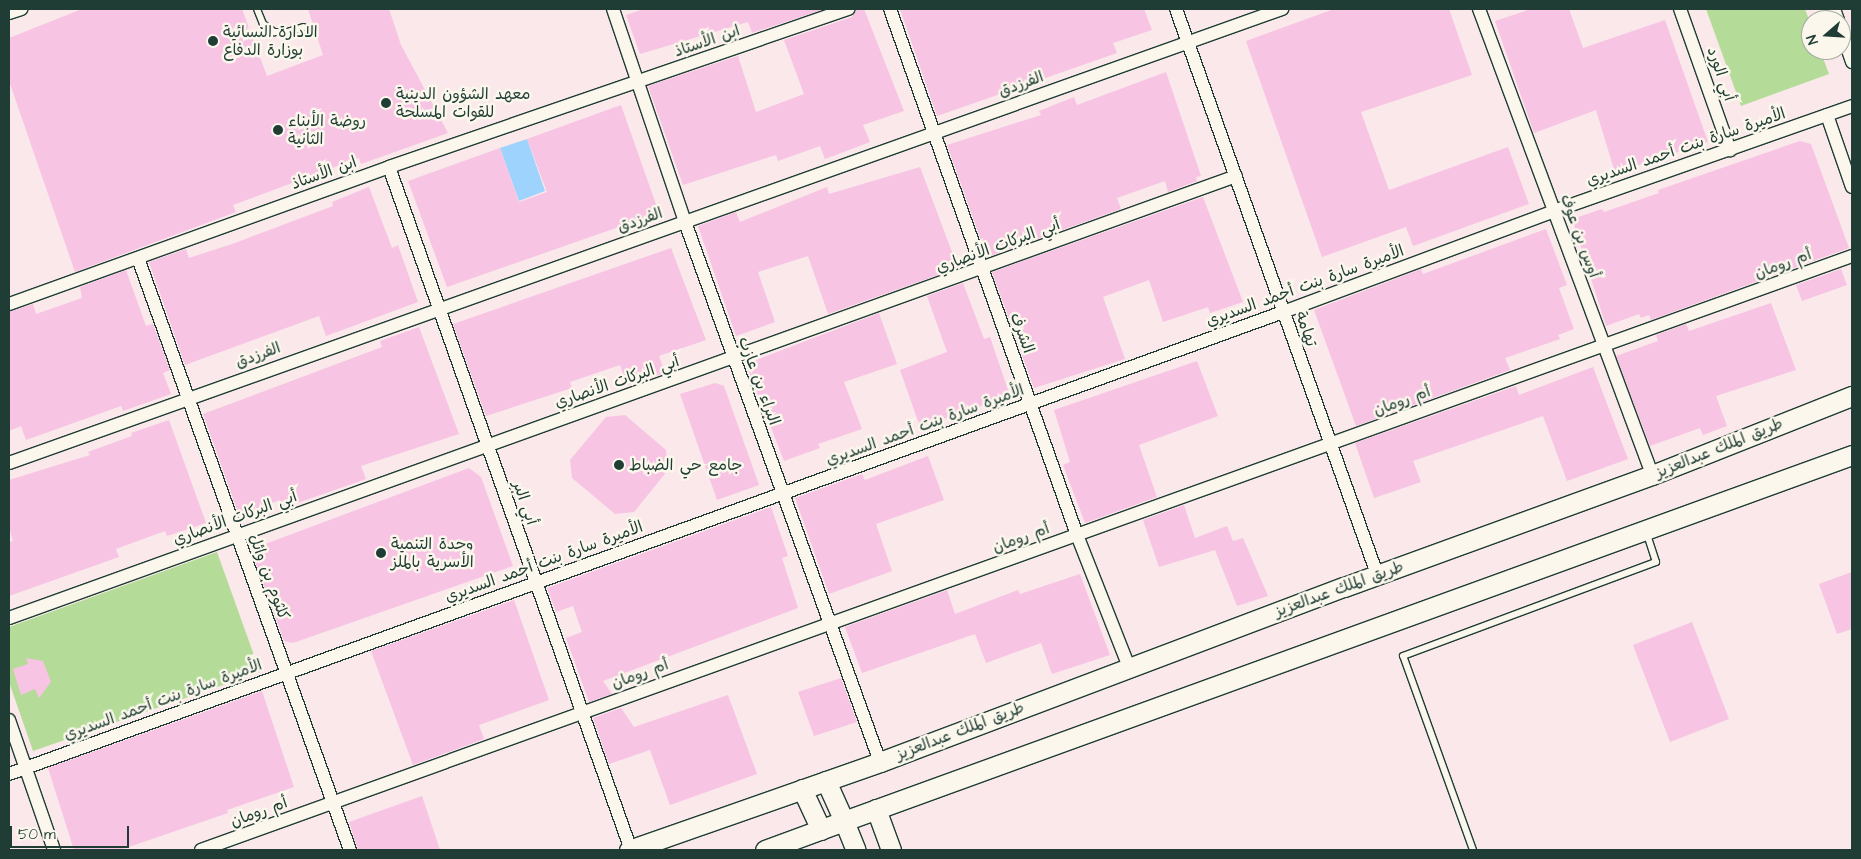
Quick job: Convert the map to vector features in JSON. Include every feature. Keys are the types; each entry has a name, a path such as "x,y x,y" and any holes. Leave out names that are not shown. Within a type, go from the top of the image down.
{"main road":[{"name":"طريق الملك عبدالعزيز","path":"630,850 880,762 1377,574 1652,475 1852,396"},
{"path":"765,850 1852,455"},
{"path":"826,781 856,850"},
{"path":"802,789 821,830"},
{"path":"876,809 892,850"}],"street":[{"path":"9,13 21,9"},
{"name":"البراء بن عازب","path":"613,9 685,222 880,762"},
{"name":"ابن الأستاذ","path":"9,304 389,167 849,9"},
{"name":"الشرف","path":"890,9 1077,535 1129,667"},
{"name":"تهامة","path":"1176,9 1236,176 1328,444 1377,574"},
{"name":"الفرزدق","path":"9,463 1282,9"},
{"name":"أوس بن عوف","path":"1479,9 1652,475"},
{"name":"أبي الورد","path":"1680,9 1730,150"},
{"name":"الأميرة سارة بنت أحمد السديري","path":"9,774 1031,404 1554,211 1852,106"},
{"path":"1827,115 1852,187"},
{"name":"أبي البر","path":"389,167 580,713 630,850"},
{"name":"أبي البركات الأنصاري","path":"9,618 487,444 734,360 1236,176"},
{"name":"أم رومان","path":"201,850 1852,256"},
{"name":"كلثوم بن وائل","path":"138,258 350,850"},
{"path":"9,720 54,850"}],"lane":[{"path":"257,9 263,24 274,32 303,27"},
{"path":"1472,850 1403,656 1656,562 1645,530"}],"green space":[{"path":"1706,9 1805,9 1801,10 1801,60 1824,60 1829,74 1741,106"},
{"path":"217,552 260,672 33,751 9,682 9,627"}],"water":[{"path":"527,139 545,191 519,201 500,148"}],"building":[{"path":"82,9 242,9 267,76 323,55 308,9 389,9 401,45 448,133 361,164 359,158 233,205 236,212 75,272 9,81 9,38"},
{"path":"644,9 825,9 752,33 748,22 640,54 626,15"},
{"path":"857,9 864,9 904,111 863,125 870,142 825,159 820,146 778,161 776,155 683,185 648,86 738,56 756,112 804,94 784,40 852,17"},
{"path":"900,9 1144,9 1152,30 1113,43 1117,53 937,116"},
{"path":"1334,9 1449,9 1472,75 1361,112 1389,190 1508,147 1529,204 1413,246 1406,227 1322,257 1246,41"},
{"path":"1531,9 1569,9 1583,48 1665,20 1708,142 1615,173 1596,110 1534,133 1495,21"},
{"path":"1166,72 1201,176 1196,177 1197,181 1168,192 1165,181 1117,198 1121,209 987,257 947,145 1041,115 1039,111 1074,97 1077,105"},
{"path":"621,105 659,213 447,287 408,181 500,148 519,202 547,192 527,139"},
{"path":"1800,141 1811,144 1849,248 1651,320 1649,315 1641,318 1639,314 1606,326 1572,219 1602,209 1604,212 1659,193 1658,190"},
{"path":"920,167 958,268 828,314 808,256 758,272 775,322 736,336 698,226 736,212 740,222 827,187 829,194"},
{"path":"369,187 392,248 398,245 418,302 326,336 319,316 185,365 149,262 186,249 189,258 235,243 333,206 332,202"},
{"path":"1203,197 1243,302 1210,313 1208,307 1163,322 1149,280 1103,297 1125,359 1034,388 992,272"},
{"path":"1546,229 1567,285 1559,288 1574,329 1558,335 1560,339 1505,358 1510,370 1356,426 1314,310 1421,269 1423,274"},
{"path":"671,248 706,340 659,356 665,373 627,385 620,365 570,382 572,388 486,416 453,324"},
{"path":"1841,269 1847,285 1802,301 1796,285"},
{"path":"126,270 146,326 153,324 170,370 163,373 171,394 123,411 121,406 26,440 21,426 9,431 9,312 33,304 36,314 82,298 80,287"},
{"path":"963,283 984,339 990,337 1010,396 920,427 900,370 947,352 927,296"},
{"path":"1771,303 1796,370 1716,396 1727,426 1703,435 1700,428 1650,446 1616,356 1658,341 1656,335 1686,324 1689,331"},
{"path":"879,313 897,364 844,382 862,429 818,444 820,448 784,461 746,364"},
{"path":"419,327 459,434 361,466 366,479 283,508 280,500 239,515 203,414 382,347 380,341"},
{"path":"1197,361 1218,416 1139,445 1157,497 1085,523 1063,465 1070,462 1054,410"},
{"path":"1593,367 1628,459 1567,481 1543,416 1413,461 1421,482 1374,498 1355,443 1516,386 1519,395"},
{"path":"715,383 724,386 759,485 717,500 680,394"},
{"name":"جامع حي الضباط","path":"625,415 666,450 668,470 634,512 615,514 572,478 570,460 606,417"},
{"path":"169,420 206,523 167,536 165,531 116,549 119,557 9,596 9,542 13,541 9,527 9,480 90,455 88,452 132,436 131,433"},
{"path":"928,456 944,500 876,524 892,571 829,594 795,498 862,474 865,480"},
{"name":"وحدة التنمية الأسرية بالملز","path":"469,468 481,477 513,566 293,643 284,641 253,556 257,547"},
{"path":"1184,505 1195,538 1227,526 1233,541 1243,538 1268,596 1237,606 1215,550 1159,567 1143,520"},
{"path":"771,507 788,556 782,558 798,608 603,681 612,694 589,702 566,638 582,632 573,606 556,612 547,588"},
{"path":"1852,572 1852,629 1837,634 1819,584"},
{"path":"1080,574 1110,655 1052,674 1041,643 986,663 975,634 862,673 845,627 947,590 955,614 1018,590 1020,594"},
{"path":"514,600 549,700 479,725 484,739 413,765 371,651"},
{"path":"1692,622 1729,719 1670,742 1633,645"},
{"path":"26,658 43,661 51,682 39,698 35,689 21,695 13,669 28,664"},
{"path":"841,678 857,722 814,736 798,692"},
{"path":"262,691 294,787 227,810 228,813 120,850 74,850 48,768"},
{"path":"728,695 757,774 670,805 650,750 609,764 593,718 621,708 634,727"},
{"path":"422,796 440,850 358,850 349,822"}],"place":[{"name":"الادارة النسائية بوزارة الدفاع","path":"213,41"},
{"name":"معهد الشؤون الدينية للقوات المسلحة","path":"386,103"},
{"name":"روضة الأبناء الثانية","path":"278,130"},
{"name":"جامع حي الضباط","path":"619,465"},
{"name":"وحدة التنمية الأسرية بالملز","path":"381,553"}]}
